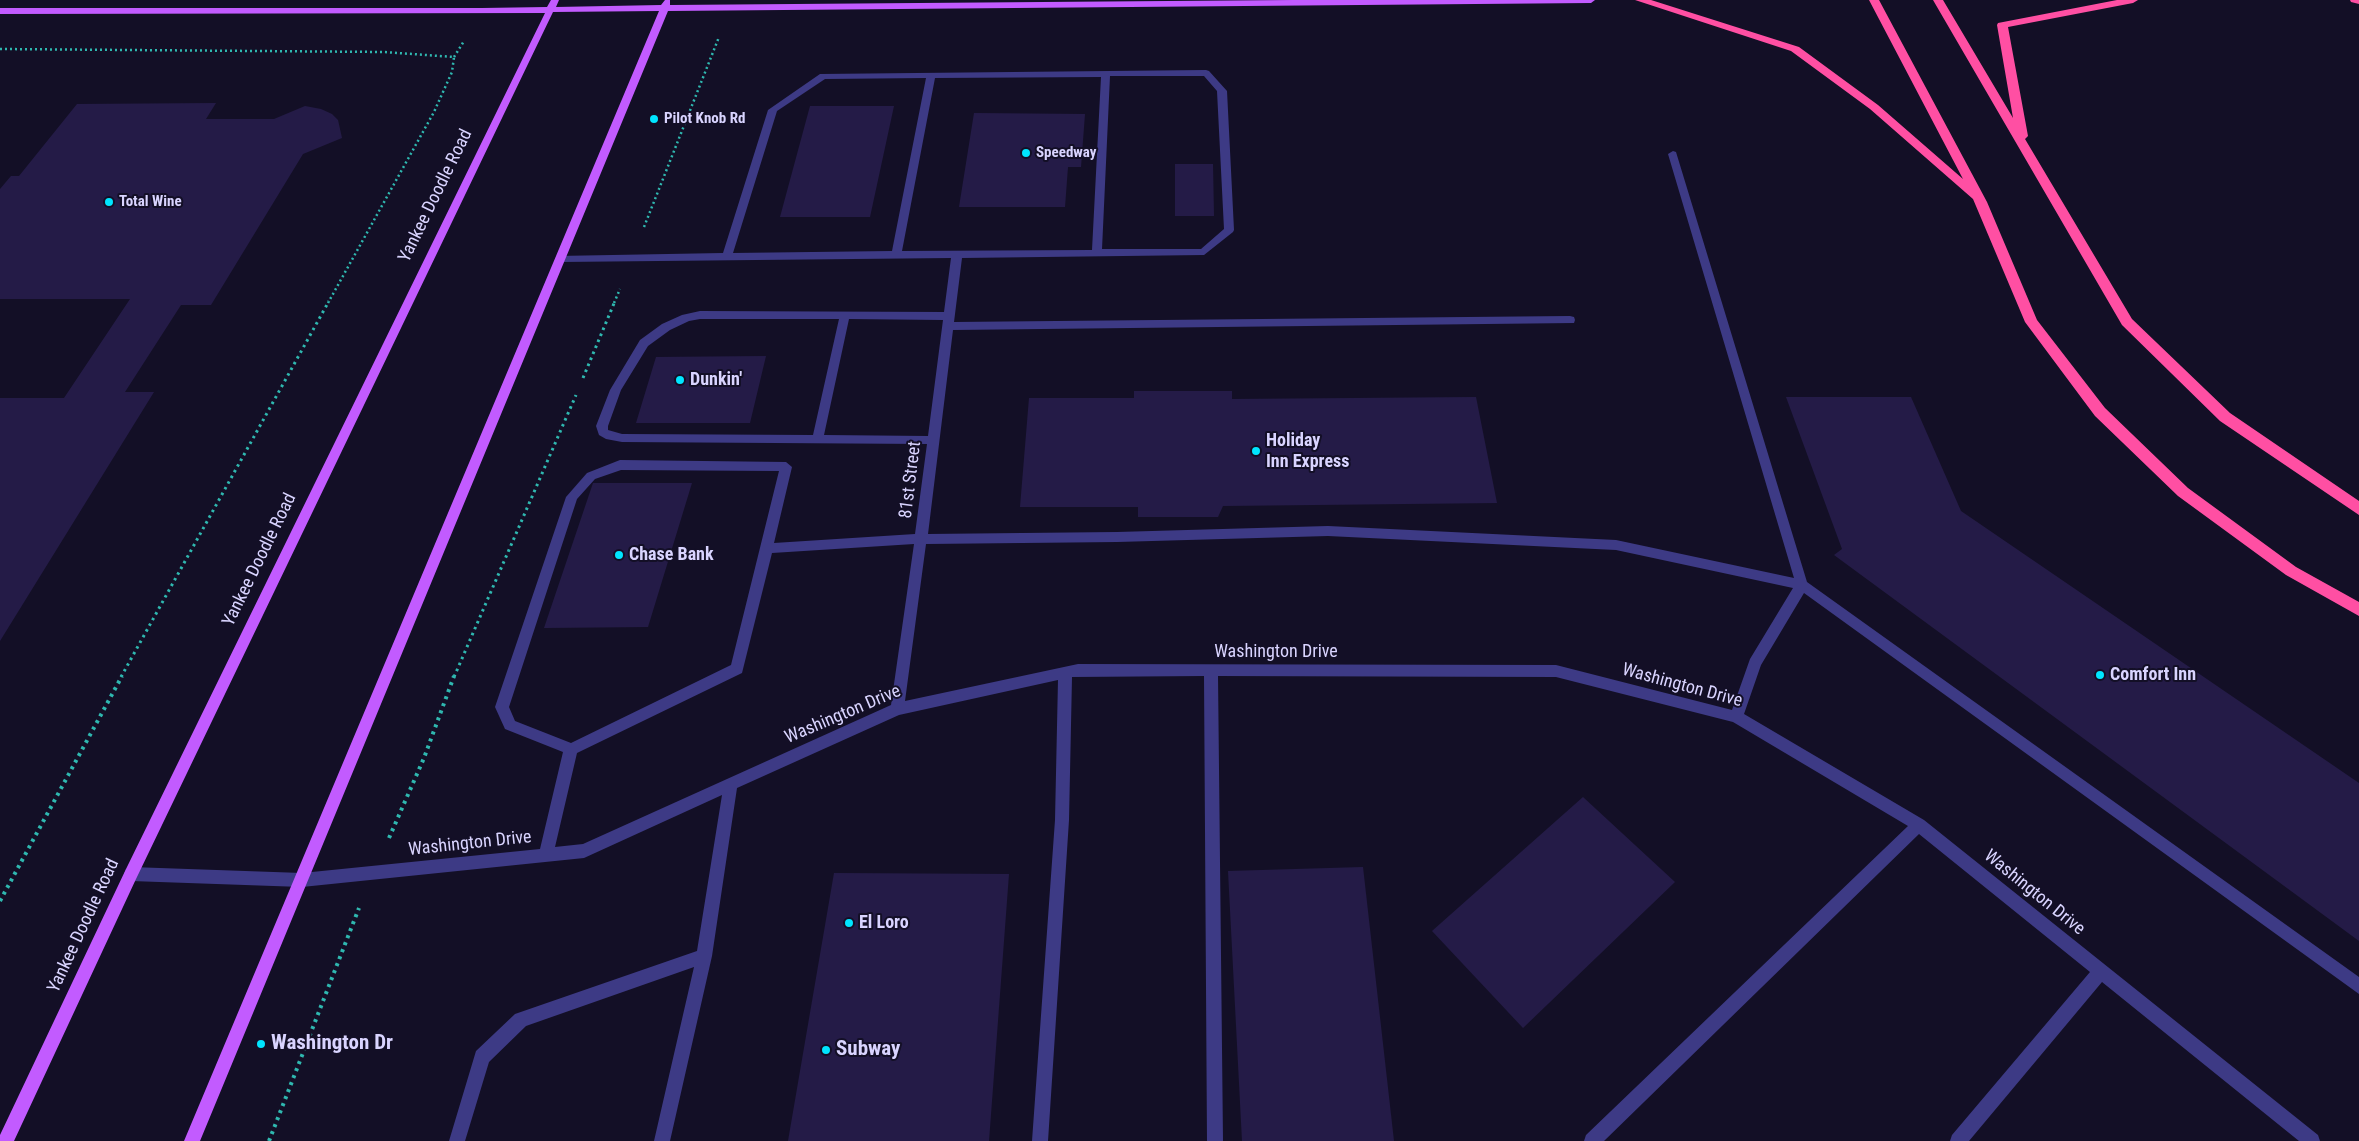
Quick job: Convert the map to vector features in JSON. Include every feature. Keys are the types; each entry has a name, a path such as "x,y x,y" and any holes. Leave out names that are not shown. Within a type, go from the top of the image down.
{"highway":[{"path":"1640,0 1795,49 1874,107 1981,202"},
{"path":"1874,0 1981,202 2031,322 2100,412 2183,492 2291,571 2359,610"},
{"path":"1938,0 2127,322 2225,417 2359,509"},
{"path":"2024,148 2002,25 2133,0"},
{"path":"2355,0 2359,2"}],"main road":[{"name":"Yankee Doodle Road","path":"6,1141 131,874 555,0"},
{"path":"0,11 548,11 666,4 1591,0"},
{"path":"192,1141 666,4"}],"street":[{"path":"561,258 957,256 1204,252 1229,230 1222,91 1206,72 823,76 773,110 727,256"},
{"path":"1097,253 1106,74"},
{"path":"896,256 931,75"},
{"path":"1673,154 1802,585 1755,663 1736,717"},
{"name":"81st Street","path":"897,709 957,256"},
{"path":"933,440 622,438 610,436 603,432 602,426 616,390 644,344 666,327 686,318 700,315 845,315 949,321 1570,320"},
{"path":"818,438 845,315"},
{"path":"620,465 786,467 767,548 737,669 571,748 510,724 502,707 572,497 591,476 620,465"},
{"path":"767,548 921,539 1117,538 1328,531 1616,545 1802,585 2359,986"},
{"name":"Washington Drive","path":"131,874 302,880 584,851 897,709 1078,670 1556,671 1736,717 1919,825 2312,1141"},
{"path":"1210,671 1215,1141"},
{"path":"1040,1141 1062,820 1065,673"},
{"path":"546,854 571,748"},
{"path":"662,1141 704,956 731,784"},
{"path":"1592,1141 1919,825"},
{"path":"457,1141 482,1058 521,1020 704,956"},
{"path":"1958,1141 2101,971"}],"path":[{"path":"0,50 384,52 454,58 452,72 434,112 180,569 0,901"},
{"path":"581,384 712,54"},
{"path":"269,1141 373,872 409,795 451,682 577,394"}],"building":[{"path":"216,103 206,119 274,119 305,106 321,109 332,114 338,120 342,138 303,154 211,305 181,305 125,392 154,392 0,641 0,398 64,398 130,299 0,299 0,189 11,176 19,176 77,104"},
{"path":"810,106 894,106 870,217 780,217"},
{"path":"974,113 1085,114 1081,167 1068,167 1065,207 959,207"},
{"path":"1175,164 1213,164 1214,216 1175,216"},
{"path":"766,356 750,423 636,423 656,357"},
{"name":"Holiday Inn Express","path":"1134,391 1232,391 1232,399 1476,397 1497,503 1223,506 1218,517 1138,517 1138,507 1020,507 1029,398 1134,398"},
{"name":"Comfort Inn","path":"1786,397 1911,397 1961,511 2359,783 2359,941 1834,555 1842,549"},
{"name":"Chase Bank","path":"593,483 692,483 648,627 544,628"},
{"path":"1583,797 1675,882 1523,1028 1432,931"},
{"path":"1363,867 1394,1141 1242,1141 1228,871"},
{"path":"834,873 1009,874 989,1141 788,1141"}],"place":[{"name":"Pilot Knob Rd","path":"654,119"},
{"name":"Speedway","path":"1026,153"},
{"name":"Total Wine","path":"109,202"},
{"name":"Dunkin'","path":"680,380"},
{"name":"Holiday Inn Express","path":"1256,451"},
{"name":"Chase Bank","path":"619,555"},
{"name":"Comfort Inn","path":"2100,675"},
{"name":"El Loro","path":"849,923"},
{"name":"Washington Dr","path":"261,1044"},
{"name":"Subway","path":"826,1050"}]}
